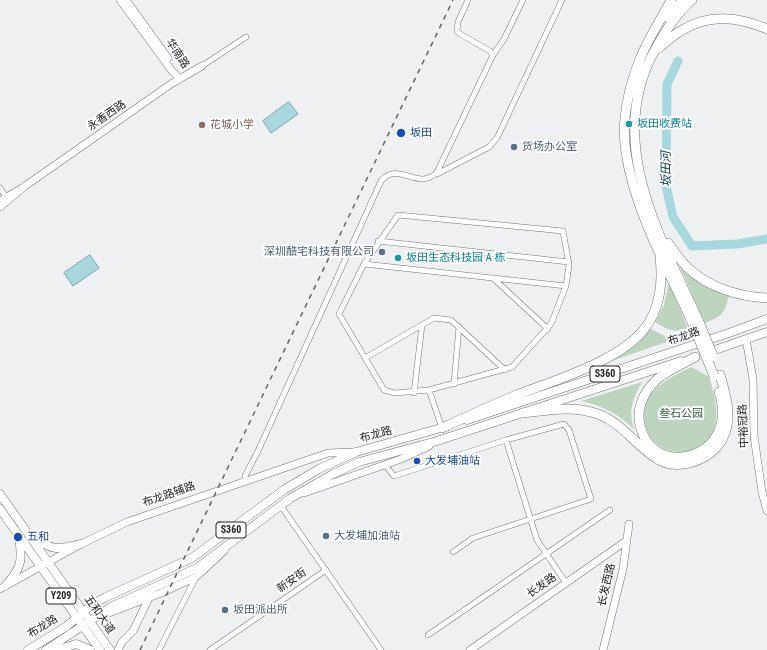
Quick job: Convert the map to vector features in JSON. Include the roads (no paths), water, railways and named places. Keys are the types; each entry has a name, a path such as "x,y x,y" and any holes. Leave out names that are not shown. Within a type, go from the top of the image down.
{"highway":[{"path":"671,0 640,59 634,79 625,120 626,151 631,178 658,247 695,322"},
{"path":"658,26 683,0"},
{"path":"523,413 572,408 588,410 612,421 660,460 685,464 699,461 707,455 717,446 725,434 729,407 645,196 635,150 633,122 644,69 670,24 692,0"},
{"path":"652,54 680,31 702,21 726,17 750,21 767,29"},
{"path":"659,231 688,268 701,277 729,291 743,295 767,298"},
{"path":"442,428 496,404 597,363 628,345 646,328 657,305 661,281 658,247"},
{"path":"695,357 660,377 643,397 640,406 640,426 644,437 651,445 660,452 679,458 702,452 711,444 718,435 722,409 717,375"}],"main road":[{"name":"华南路","path":"120,0 172,71 180,79"},
{"name":"华南路","path":"126,0 176,68 180,79"},
{"name":"永香西路","path":"0,207 5,199 180,79 202,66"},
{"name":"布龙路","path":"28,650 76,618 93,604 119,590 188,561 285,489 319,469 356,452 442,428 676,351 767,319"},
{"name":"布龙路","path":"46,650 90,620 124,600 189,572 234,541 291,498 322,479 359,462 440,440 767,332"},
{"name":"中裕冠路","path":"746,339 754,379 754,436 762,492 767,511"},
{"path":"291,498 402,459 440,440"},
{"name":"布龙路辅路","path":"2,588 82,544 142,516 328,453 356,452"},
{"name":"五和大道","path":"0,494 25,530 76,618 100,650"},
{"name":"五和大道","path":"0,509 18,535 90,620 110,650"},
{"name":"长发西路","path":"603,650 623,569 626,541 630,524"},
{"path":"25,530 44,545 53,548 62,548 82,544"},
{"path":"2,588 15,575 20,564 21,552 18,535"},
{"path":"90,620 149,598 196,577 234,541"},
{"name":"长发路","path":"470,650 626,541"},
{"path":"118,650 122,642 133,631 149,598"},
{"path":"56,650 76,644 90,650"}],"street":[{"path":"468,0 458,22 457,30 460,34 493,54"},
{"path":"432,177 441,166 493,54 504,38 523,0"},
{"path":"245,482 245,476 258,451 381,181 389,174 395,173 418,179 432,177 493,143 562,0"},
{"path":"202,66 246,37"},
{"path":"0,188 5,199"},
{"path":"398,215 563,232 568,262 569,273 566,286 548,329 512,367 506,370 429,390 414,393 395,394 384,390 339,314 364,264 378,241 398,215"},
{"path":"378,241 568,262"},
{"path":"364,264 566,286"},
{"path":"492,278 548,329"},
{"path":"365,358 434,318 452,320 506,370"},
{"path":"414,393 422,325"},
{"path":"454,384 459,327"},
{"path":"429,390 442,428"},
{"path":"385,465 394,476 506,440 564,424 569,430 591,499 473,538 453,552"},
{"path":"506,440 537,540 566,583"},
{"path":"281,506 381,650"},
{"path":"428,635 547,555 610,510"},
{"name":"新安街","path":"210,650 326,570"},
{"path":"159,650 196,577"}],"water":[{"path":"289,102 298,114 271,133 263,121"},
{"path":"90,255 99,268 73,286 64,273"}],"waterway":[{"name":"坂田河","path":"678,61 667,84 666,186 673,217 692,246 737,244 767,239"}],"railway":[{"path":"140,650 453,0"}],"place":[{"name":"坂田收费站","path":"629,124"},
{"name":"花城小学","path":"202,125"},
{"name":"坂田","path":"401,133"},
{"name":"货场办公室","path":"514,147"},
{"name":"深圳酷宅科技有限公司","path":"382,252"},
{"name":"坂田生态科技园 A 栋","path":"398,258"},
{"name":"大发埔油站","path":"417,461"},
{"name":"大发埔加油站","path":"326,536"},
{"name":"五和","path":"18,537"},
{"name":"坂田派出所","path":"225,610"}],"park label":[{"name":"叁石公园","path":"681,414"}]}
